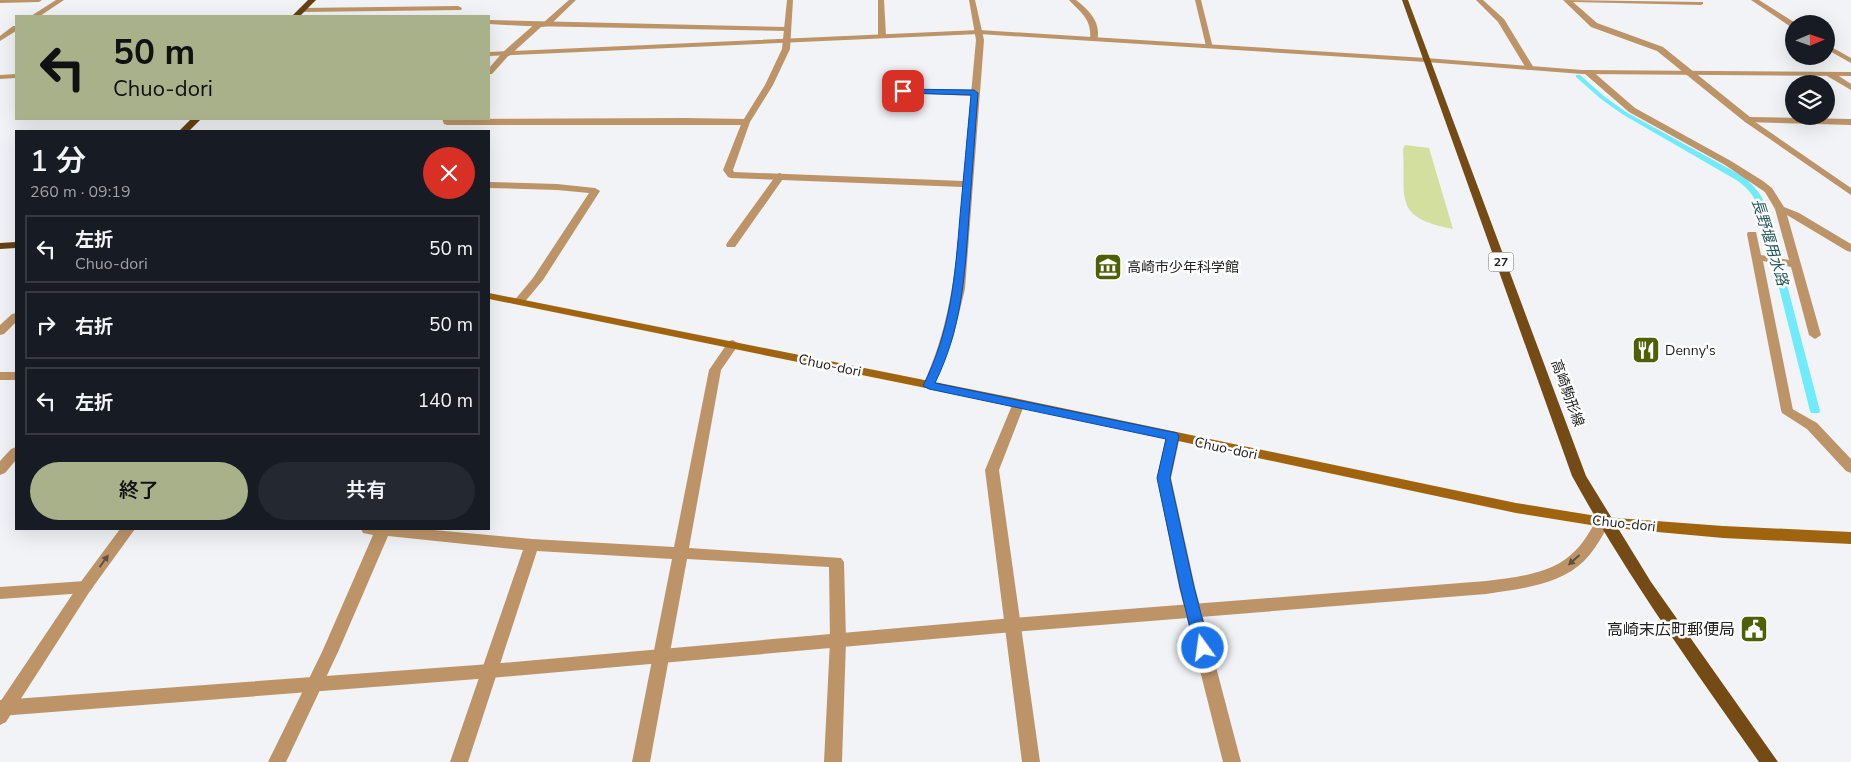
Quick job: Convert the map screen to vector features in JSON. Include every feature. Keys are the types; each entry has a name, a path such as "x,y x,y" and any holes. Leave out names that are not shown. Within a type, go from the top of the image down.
{"highway":[{"path":"299,13 312,0"},
{"path":"185,130 195,120"},
{"path":"0,246 15,245"}],"main road":[{"name":"高崎駒形線","path":"1405,0 1579,476 1603,522 1769,762"},
{"name":"Chuo-dori","path":"490,296 1019,403 1516,508 1603,522 1723,532 1851,538"}],"street":[{"path":"0,1 39,0"},
{"path":"37,15 60,0"},
{"path":"450,15 466,0"},
{"path":"490,71 539,25 546,24 573,0"},
{"path":"790,0 786,50 769,85 746,122 728,170 731,175 967,184"},
{"path":"881,0 882,36"},
{"path":"929,386 941,361 954,319 959,289 979,32 972,0"},
{"path":"1072,0 1089,13 1095,28 1094,38"},
{"path":"1198,0 1210,46"},
{"path":"1480,0 1501,21 1530,68"},
{"path":"1701,3 1566,0 1594,25 1660,49 1748,120 1851,192"},
{"path":"1754,0 1785,19"},
{"path":"299,13 458,8"},
{"path":"490,22 539,25 787,29"},
{"path":"1594,25 1610,24"},
{"path":"0,39 15,29"},
{"path":"490,54 979,32 1094,38 1588,72 1851,74"},
{"path":"1835,51 1851,61"},
{"path":"1588,72 1632,110 1760,183 1769,190 1780,209 1792,264 1815,335"},
{"path":"1830,74 1851,88"},
{"path":"0,77 15,76"},
{"path":"903,91 974,93"},
{"path":"446,120 447,122 746,122"},
{"path":"1748,120 1851,122"},
{"path":"467,130 474,122"},
{"path":"730,245 780,176"},
{"path":"490,185 557,187 595,191 537,280 519,302"},
{"path":"1780,209 1795,215 1851,249"},
{"path":"1752,234 1762,258 1787,410 1812,426 1851,468"},
{"path":"1762,258 1792,264"},
{"path":"0,331 15,317"},
{"path":"641,762 715,370 733,344"},
{"path":"0,376 15,376"},
{"path":"1019,403 992,470 1031,762"},
{"path":"1173,436 1164,478 1193,610 1232,762"},
{"path":"0,470 15,453"},
{"path":"2,711 1193,610 1457,591 1527,580 1560,571 1575,562 1603,522"},
{"path":"2,711 85,587 127,530"},
{"path":"278,762 330,652 376,530 532,546 836,562 838,641 833,762"},
{"path":"460,762 532,546"},
{"path":"0,593 85,587"}],"green space":[{"path":"1405,145 1429,148 1453,229 1433,224 1411,212 1406,203 1404,193 1403,149"}],"waterway":[{"name":"長野堰用水路","path":"1578,76 1624,113 1741,179 1754,190 1761,202 1765,216 1815,411"}],"place":[{"name":"高崎市少年科学館","path":"1108,267"},
{"name":"Denny's","path":"1646,350"},
{"name":"高崎末広町郵便局","path":"1754,629"}],"route":[{"path":"903,91 974,93 959,289 950,333 941,361 929,386 1173,436 1164,478 1187,587 1203,648"}]}
